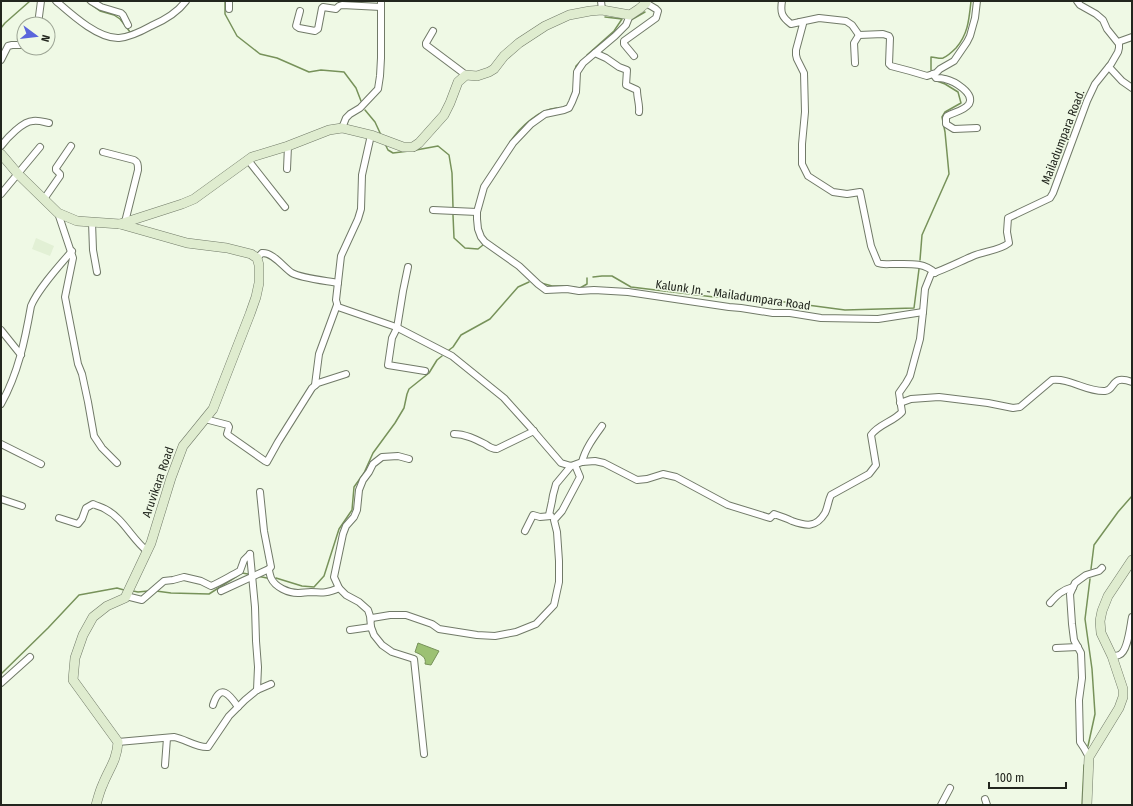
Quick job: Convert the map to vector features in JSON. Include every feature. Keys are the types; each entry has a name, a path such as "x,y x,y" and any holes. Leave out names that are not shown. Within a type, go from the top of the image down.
{"main road":[{"path":"122,223 194,199 252,157 288,146 329,130 342,128 371,135 402,147 416,146 444,115 458,82 466,75 477,76 489,72 494,69 504,56 519,43 545,26 569,15 590,11 602,6 630,15 646,2"},
{"path":"1,154 18,174 58,213 77,222 122,223 187,243 234,250 251,254 258,258"},
{"name":"Aruvikara Road","path":"126,596 151,543 171,478 183,446 213,409 256,297 260,274 258,258"},
{"path":"1087,805 1089,757 1119,708 1123,698 1123,689 1112,656 1101,633 1100,621 1108,596 1132,560"},
{"path":"96,805 103,784 112,766 118,748 118,742 74,680 75,658 83,635 93,617 107,606 125,598 126,596"}],"street":[{"path":"56,1 88,26 106,35 120,38 136,33 170,16 186,1"},
{"path":"91,1 101,7 121,13 124,15 128,25"},
{"path":"229,1 229,9"},
{"path":"782,1 781,13 784,19 791,24 819,18 846,21 852,25 859,35"},
{"path":"859,35 883,34 889,36 889,64 891,66 927,76 954,61 967,42 972,30 976,1"},
{"path":"1077,1 1084,8 1100,17 1118,42 1132,37"},
{"path":"39,16 41,2"},
{"path":"634,56 624,44 624,41 654,20 658,14 656,8 646,2"},
{"path":"300,11 296,24 297,27 314,31 318,29 323,7 336,9 342,5 381,4 381,58 378,89 360,108 346,118 342,128"},
{"path":"433,210 477,212 484,186 513,143 531,124 545,114 569,108 576,92 577,72 583,63 626,25 630,15"},
{"path":"337,305 340,308 397,328 452,356 504,398 534,430 542,442 561,463 573,465 582,462 595,461 604,463 637,480 663,474 676,478 728,505 770,518 774,514 806,525 815,523 822,518 831,495 869,474 876,465 874,444 871,435 876,429 892,421 902,412 899,393 910,376 920,339 925,289 932,274 935,273 928,267 918,264 882,265 878,263 871,246 860,192 847,194 833,192 808,176 802,164 805,112 804,73 796,55 796,50 803,28 803,24 800,22"},
{"path":"433,31 426,43 426,46 466,75"},
{"path":"855,63 854,43 859,35"},
{"name":"Mailadumpara Road.","path":"935,273 974,256 1004,247 1008,243 1008,218 1050,198 1056,188 1087,101 1095,84 1119,51 1118,42"},
{"path":"1,60 8,46 16,44"},
{"path":"595,53 627,70 626,85 637,90 640,108 639,112"},
{"path":"1109,66 1122,81 1132,88"},
{"path":"932,74 936,78 944,78 957,84 966,91 970,97 970,103 965,108 947,116 946,124 954,129 977,128"},
{"path":"1,146 11,134 30,121 49,123"},
{"path":"315,385 319,354 337,305 336,300 341,256 361,209 362,175 371,135"},
{"path":"44,199 60,176 56,169 71,146"},
{"path":"287,169 288,146"},
{"path":"1,194 40,147"},
{"path":"103,152 134,160 138,164 138,170 122,223"},
{"path":"248,160 285,207"},
{"name":"Kalunk Jn. - Mailadumpara Road","path":"477,212 478,229 485,242 519,266 546,290 567,289 579,291 594,290 628,292 773,313 790,313 821,318 878,319 923,312"},
{"path":"58,213 72,251 73,262 65,297 94,436 102,448 117,463"},
{"path":"92,222 93,250 96,272"},
{"path":"1,404 7,394 21,356 31,306 34,299 72,251"},
{"path":"258,258 262,252 265,252 295,274 338,283"},
{"path":"408,267 397,328 392,338 388,365 425,371"},
{"path":"1,330 21,356"},
{"path":"204,419 228,425 228,436 267,462 312,388 315,385 346,374"},
{"path":"900,403 911,399 939,397 1020,408 1052,380 1066,380 1096,391 1110,390 1114,383 1119,380 1132,382"},
{"path":"582,462 589,445 602,426"},
{"path":"454,434 463,434 497,450 534,430"},
{"path":"1,444 41,464"},
{"path":"409,459 398,456 382,457 374,464 370,472 363,480 357,510 354,517 346,526 343,534 334,577 339,588 346,595 359,602 369,612 371,627 374,635 382,645 392,652 414,659 424,754"},
{"path":"549,515 556,484 573,465"},
{"path":"554,520 562,511 580,477 573,465"},
{"path":"260,492 264,531 271,565 269,568 271,578 275,584 290,592 298,593 321,593 339,588"},
{"path":"1,499 22,506"},
{"path":"59,518 78,524 82,519 86,508 93,504 106,509 116,516 147,552"},
{"path":"371,620 372,618 390,615 406,616 432,624 439,629 477,635 516,632 536,624 554,605 559,582 557,532 554,520 552,516 549,515 532,515 525,531"},
{"path":"126,596 142,600 164,581 184,577 201,581 211,586 222,582 240,571 244,560 250,554 255,607 258,666 257,690"},
{"path":"221,592 269,568"},
{"path":"1089,757 1080,742 1079,700 1082,678 1080,653 1074,640 1070,594 1075,583 1082,577 1099,571 1102,568"},
{"path":"1050,604 1057,594 1065,589 1073,587"},
{"path":"1112,656 1123,653 1126,646 1132,617"},
{"path":"350,630 371,627"},
{"path":"1056,648 1078,647"},
{"path":"1,683 30,657"},
{"path":"118,742 174,737 202,747 208,747 229,716 238,707 257,690 271,684"},
{"path":"213,705 217,695 223,692 230,696 238,707"},
{"path":"165,765 167,738"},
{"path":"941,805 950,788"}],"shaded area":[{"path":"36,238 54,246 50,256 32,249"},
{"path":"418,643 439,651 431,665 425,664 425,659 415,652"}],"waterway":[{"path":"1,28 30,1"},
{"path":"86,1 100,11 114,15 120,19 130,32 134,31"},
{"path":"225,1 225,14 237,36 260,54 277,58 309,72 321,70 344,72 356,88 361,101"},
{"path":"931,70 931,57 942,58 947,56 960,43 969,21 971,1"},
{"path":"631,20 645,12"},
{"path":"587,55 614,31 622,19 605,17"},
{"path":"575,70 576,66 581,61"},
{"path":"920,260 922,235 949,174 942,117 945,112 961,103 958,92 937,81"},
{"path":"510,142 519,130 530,120 543,112 557,108"},
{"path":"365,110 375,122 381,135"},
{"path":"385,144 388,150 393,153 409,151"},
{"path":"416,150 438,146 449,155 452,173 453,207"},
{"path":"453,215 454,238 465,248 478,249 483,245"},
{"path":"593,277 612,276 631,287 714,297 746,297 845,310 914,308 919,269"},
{"path":"541,283 552,286 580,288 587,284 587,278"},
{"path":"449,350 453,347 461,335 490,319 518,287 529,282"},
{"path":"276,578 302,586 314,587 324,576 339,529 352,510 354,487 364,473 373,453 404,408 409,389 429,373 437,360 442,356"},
{"path":"1091,569 1094,545 1118,512 1132,496"},
{"path":"156,591 209,594 242,573 248,574"},
{"path":"257,576 267,578"},
{"path":"1088,746 1095,714 1092,669 1085,619 1090,579"},
{"path":"1,674 79,595 117,588 124,590"},
{"path":"133,591 148,591"},
{"path":"1082,805 1084,765"}]}
